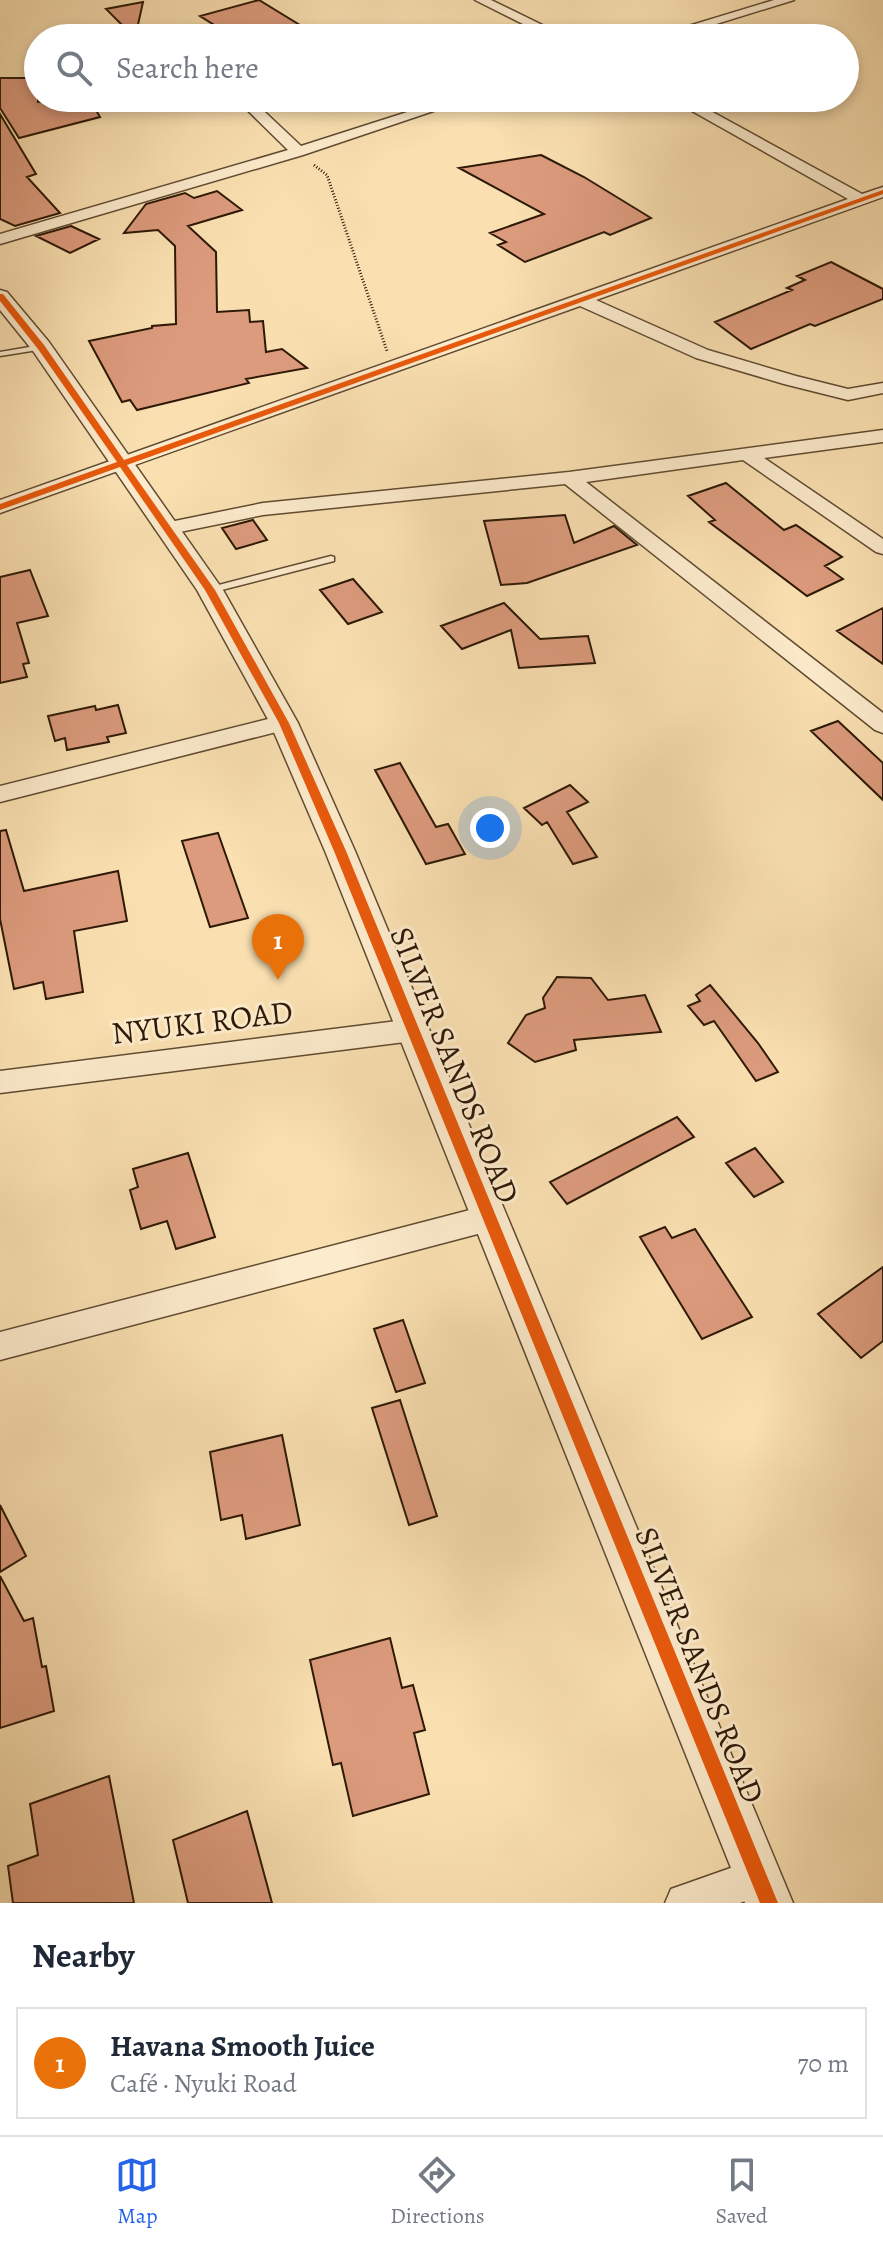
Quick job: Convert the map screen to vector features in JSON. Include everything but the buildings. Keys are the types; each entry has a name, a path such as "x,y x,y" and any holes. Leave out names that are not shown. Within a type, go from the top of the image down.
{"street":[{"path":"481,0 532,24"},
{"path":"705,24 788,0"},
{"path":"257,112 298,152"},
{"path":"0,239 298,152 422,112"},
{"path":"701,112 861,200"},
{"path":"0,507 883,192"},
{"name":"SILVER SANDS ROAD","path":"0,297 41,347 210,590 284,723 340,851 764,1890"},
{"path":"581,300 702,354 790,380 848,395 883,388"},
{"path":"165,529 263,509 569,478 883,436"},
{"path":"748,455 883,548"},
{"path":"569,478 883,725"},
{"path":"0,794 284,723"},
{"name":"NYUKI ROAD","path":"0,1082 413,1030"},
{"path":"0,1346 489,1218"},
{"path":"685,1903 764,1890"}],"lane":[{"path":"0,354 41,347"},
{"path":"210,590 331,559"}],"path":[{"path":"327,175 392,368"}],"cycle path":[{"path":"0,507 883,192"},
{"path":"0,296 41,347 210,590 284,723 340,851 769,1903"}],"place":[{"name":"Havana Smooth Juice","path":"278,980"}]}
